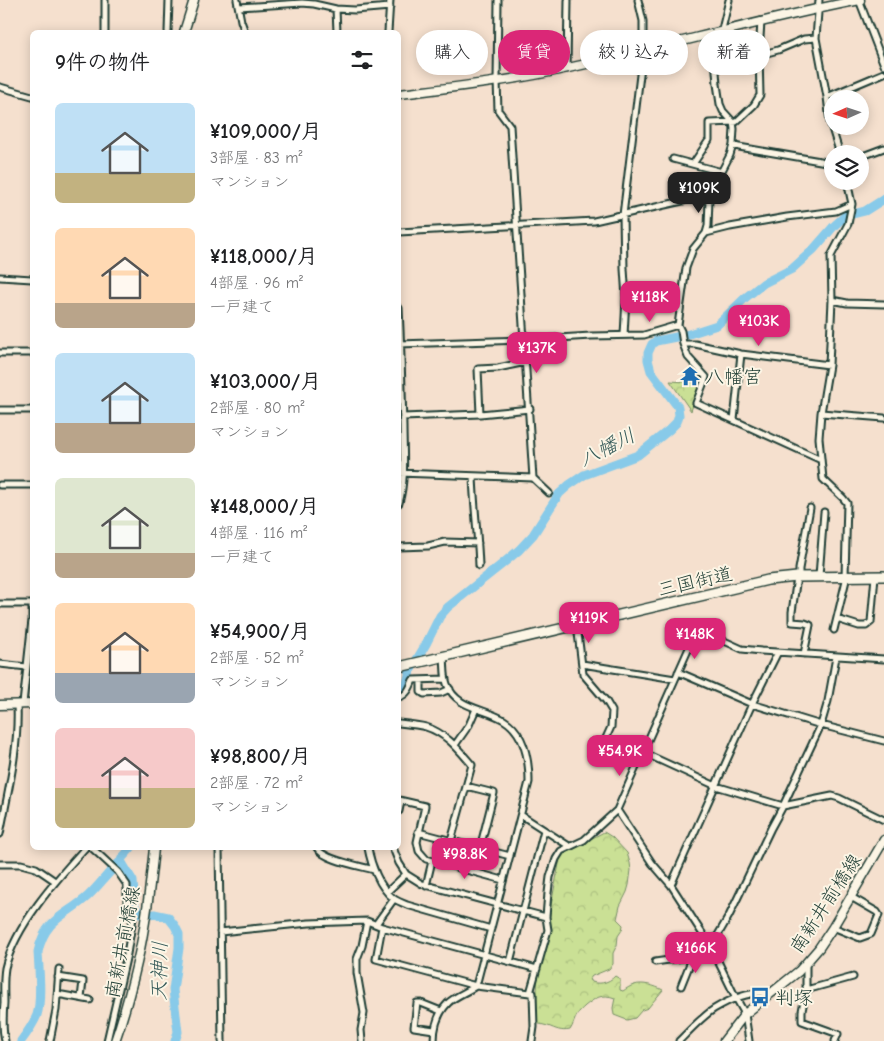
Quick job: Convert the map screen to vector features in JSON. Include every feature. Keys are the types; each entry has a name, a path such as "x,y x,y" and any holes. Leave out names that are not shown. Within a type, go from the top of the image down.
{"main road":[{"name":"三国街道","path":"401,667 768,580 818,576 880,576"}],"street":[{"path":"105,0 105,30"},
{"path":"168,30 169,0"},
{"path":"185,30 194,0"},
{"path":"237,0 244,30"},
{"path":"388,30 390,0"},
{"path":"498,0 498,110 510,126 534,478 549,493"},
{"path":"568,0 568,30"},
{"path":"638,0 643,30"},
{"path":"721,30 728,0"},
{"path":"818,0 816,38 826,90"},
{"path":"725,30 860,0 884,65"},
{"path":"239,8 314,2 336,9 355,10 390,7"},
{"path":"336,9 337,30"},
{"path":"760,30 761,21"},
{"path":"770,52 804,38 816,38"},
{"path":"844,90 884,73"},
{"path":"401,94 529,75"},
{"path":"624,335 626,298 623,215 641,75"},
{"path":"716,75 720,104 723,111 733,122 733,145 709,200 706,233 693,249 686,268 678,325 688,357 706,378 696,403 821,460"},
{"path":"693,164 709,140 709,123 736,122 754,105 760,95 760,75"},
{"path":"0,87 30,95"},
{"path":"733,145 824,162"},
{"path":"869,154 884,148"},
{"path":"673,159 722,172"},
{"path":"834,630 846,576 847,503 823,479 820,438 821,413 828,364 832,300 831,256 848,224 852,204 849,190"},
{"path":"401,232 594,221 687,200 709,200"},
{"path":"706,233 787,217 836,211 852,204"},
{"path":"0,277 30,279"},
{"path":"832,300 847,303 884,304"},
{"path":"401,344 644,334 678,325"},
{"path":"683,342 741,354 828,364"},
{"path":"0,353 30,353"},
{"path":"734,420 741,354"},
{"path":"480,414 478,369 498,368 526,362"},
{"path":"401,368 403,417 401,494"},
{"path":"403,417 480,414 530,409"},
{"path":"0,410 30,410"},
{"path":"821,413 884,418"},
{"path":"401,473 534,478"},
{"path":"473,476 479,566"},
{"path":"0,485 30,485"},
{"path":"804,654 810,626 805,623 792,622 792,612 810,508"},
{"path":"818,576 824,512"},
{"path":"401,547 411,548 445,542 478,543"},
{"path":"837,619 859,626 866,626 872,622 880,576"},
{"path":"0,604 30,604"},
{"path":"577,626 583,674 612,711 611,727 606,738 642,752 716,786 783,806 832,796 884,820"},
{"path":"0,834 15,752 30,638"},
{"path":"530,993 548,930 546,917 550,877 556,859 560,851 584,840 617,810 693,639 720,639 742,649 884,659"},
{"path":"671,885 752,704 778,652"},
{"path":"434,1041 434,1030 441,1011 448,1003 476,986 529,782 527,756 513,728 495,716 462,703 453,694 446,679 444,657"},
{"path":"655,962 693,956 711,946 729,916 821,725 828,701 836,657"},
{"path":"0,664 27,667"},
{"path":"582,664 675,679"},
{"path":"678,672 752,704 821,725 884,741"},
{"path":"401,696 407,692 413,680 446,679"},
{"path":"421,680 421,692 424,694 441,693 450,689"},
{"path":"0,705 30,704"},
{"path":"455,745 469,725 476,709"},
{"path":"401,723 426,727 440,732 455,745 472,765 451,841"},
{"path":"466,786 494,793 480,848"},
{"path":"401,801 425,806 417,842 419,851 426,859 503,880"},
{"path":"617,810 652,863 671,885 711,946 744,1014 749,1041"},
{"path":"520,815 568,846"},
{"path":"510,962 544,830"},
{"path":"418,832 510,856"},
{"name":"南新井前橋線","path":"724,1041 744,1014 806,964 819,948 884,840"},
{"path":"5,1041 2,1012 5,971 12,946 55,881 83,850"},
{"path":"94,850 118,872 127,886 127,911 132,918 127,954 107,1041"},
{"name":"南新井前橋線","path":"115,1041 138,957 145,922 154,850"},
{"path":"219,850 222,1041"},
{"path":"318,850 328,857 374,870"},
{"path":"368,850 370,862 374,870 387,892 394,899 407,905 491,929"},
{"path":"393,850 406,874 426,886 546,917"},
{"path":"426,886 432,861"},
{"path":"0,864 21,864 36,868 55,881"},
{"path":"387,892 406,874"},
{"path":"833,927 860,938 871,934 879,915 851,897"},
{"path":"376,924 394,899"},
{"path":"132,921 145,922"},
{"path":"220,932 309,923 366,921 537,969"},
{"path":"362,1041 361,1030 364,1013 357,973 357,958 362,946 366,921"},
{"path":"382,927 376,959 476,986 533,993 534,1027 532,1041"},
{"path":"127,954 138,957"},
{"path":"682,986 693,956"},
{"path":"806,964 806,990 802,1021 838,1034 835,1041"},
{"path":"50,1041 56,1010 59,969"},
{"path":"58,977 83,981 81,998"},
{"path":"806,990 853,977"},
{"path":"679,1041 713,1010 736,998 761,992 771,993"},
{"path":"57,994 90,1000"},
{"path":"434,1030 414,1027 417,1003 421,1002 441,1011"}],"green space":[{"path":"670,381 700,383 691,411"},
{"path":"604,832 612,837 627,853 631,870 627,892 620,906 617,919 623,925 613,953 613,964 609,969 592,976 589,980 595,983 602,983 615,976 620,979 620,990 623,991 638,984 645,984 663,990 648,1008 642,1010 635,1018 627,1020 614,1015 615,998 602,996 582,1009 570,1030 556,1029 535,1023 538,975 544,952 560,858 563,854"}],"waterway":[{"name":"八幡川","path":"401,690 406,687 410,671 440,616 448,607 519,550 533,535 559,494 584,475 638,455 677,422 679,415 678,407 651,371 648,353 652,344 656,341 686,335 717,325 764,283 792,269 845,216 865,211 884,199"},
{"name":"八幡川","path":"21,1041 34,1022 39,1008 38,952 46,932 57,919 92,892 129,850"},
{"name":"天神川","path":"121,861 133,881 135,908 140,913"},
{"name":"天神川","path":"154,914 168,917 179,934 173,990 178,1032 175,1041"}],"place":[{"name":"八幡宮","path":"690,376"},
{"name":"判塚","path":"760,997"}]}
